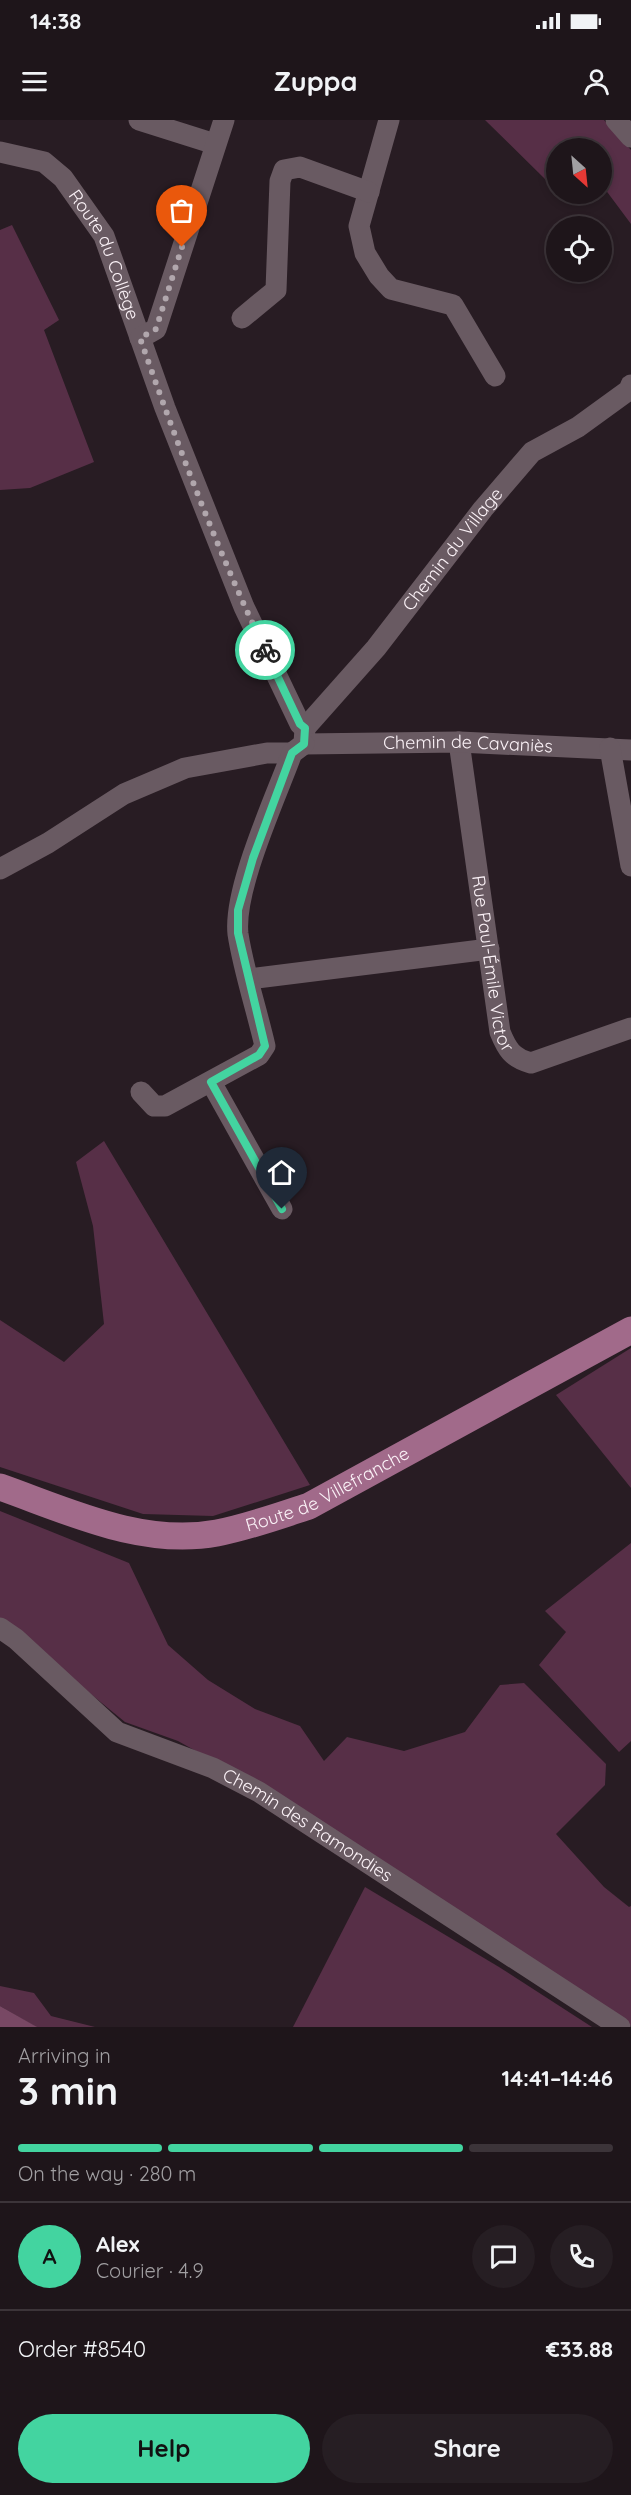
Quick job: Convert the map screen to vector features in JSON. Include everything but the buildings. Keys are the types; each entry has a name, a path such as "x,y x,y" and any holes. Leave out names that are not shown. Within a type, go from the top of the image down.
{"main road":[{"name":"Route de Villefranche","path":"0,1487 102,1525 166,1535 214,1533 263,1521 309,1506 631,1330"}],"street":[{"path":"140,120 215,144"},
{"path":"140,338 156,329 224,120"},
{"path":"389,120 359,226 365,254 379,276 391,289 453,305 495,376"},
{"path":"616,120 631,137"},
{"name":"Route du Collège","path":"0,152 44,162 63,178 104,236 165,408 244,607 300,724 300,742"},
{"path":"242,318 276,290 280,181 284,170 300,167 369,192"},
{"name":"Chemin du Village","path":"300,742 483,509 531,452 578,427 630,389"},
{"path":"141,1092 154,1106 165,1106 259,1055 265,1046 238,933 238,910 253,858 300,742"},
{"name":"Chemin de Cavaniès","path":"0,869 48,843 123,794 185,768 267,753 300,742 459,742 631,750"},
{"name":"Rue Paul-Émile Victor","path":"459,742 500,1032 507,1049 518,1060 531,1063 631,1028"},
{"path":"610,748 631,866"},
{"path":"249,978 489,949"},
{"path":"211,1082 282,1209"},
{"name":"Chemin des Ramondies","path":"0,1628 25,1647 117,1732 213,1768 259,1792 620,2027"}],"shaded area":[{"path":"485,120 604,120 631,150 631,224 612,198 612,138 546,138 546,180"},
{"path":"12,225 59,320 44,330 94,462 30,488 0,490 0,230"},
{"path":"104,1141 310,1485 213,1516 143,1514 0,1467 0,1320 64,1362 104,1324 93,1226 76,1162"},
{"path":"631,1348 631,1488 556,1395"},
{"path":"0,1511 129,1563 168,1645 208,1680 255,1709 300,1726 324,1761 347,1737 404,1751 465,1732 500,1685 524,1683 606,1764 605,1785 556,1834 604,1887 629,1907 631,1906 631,2026 321,1821 178,1741 125,1722 26,1641 0,1624"},
{"path":"631,1543 631,1741 619,1752 539,1665 566,1632 545,1611"},
{"path":"365,1887 499,1967 592,2027 293,2027"},
{"path":"0,1986 34,1993 51,2016 95,2027 36,2027 0,2006"},
{"path":"0,2006 37,2027 0,2027"}],"way so far":[{"path":"182,247 156,329 140,338 226,563 265,650"}],"route":[{"path":"265,650 300,724 305,728 304,744 292,753 253,858 238,910 238,933 265,1046 259,1055 211,1082 282,1209"}]}
